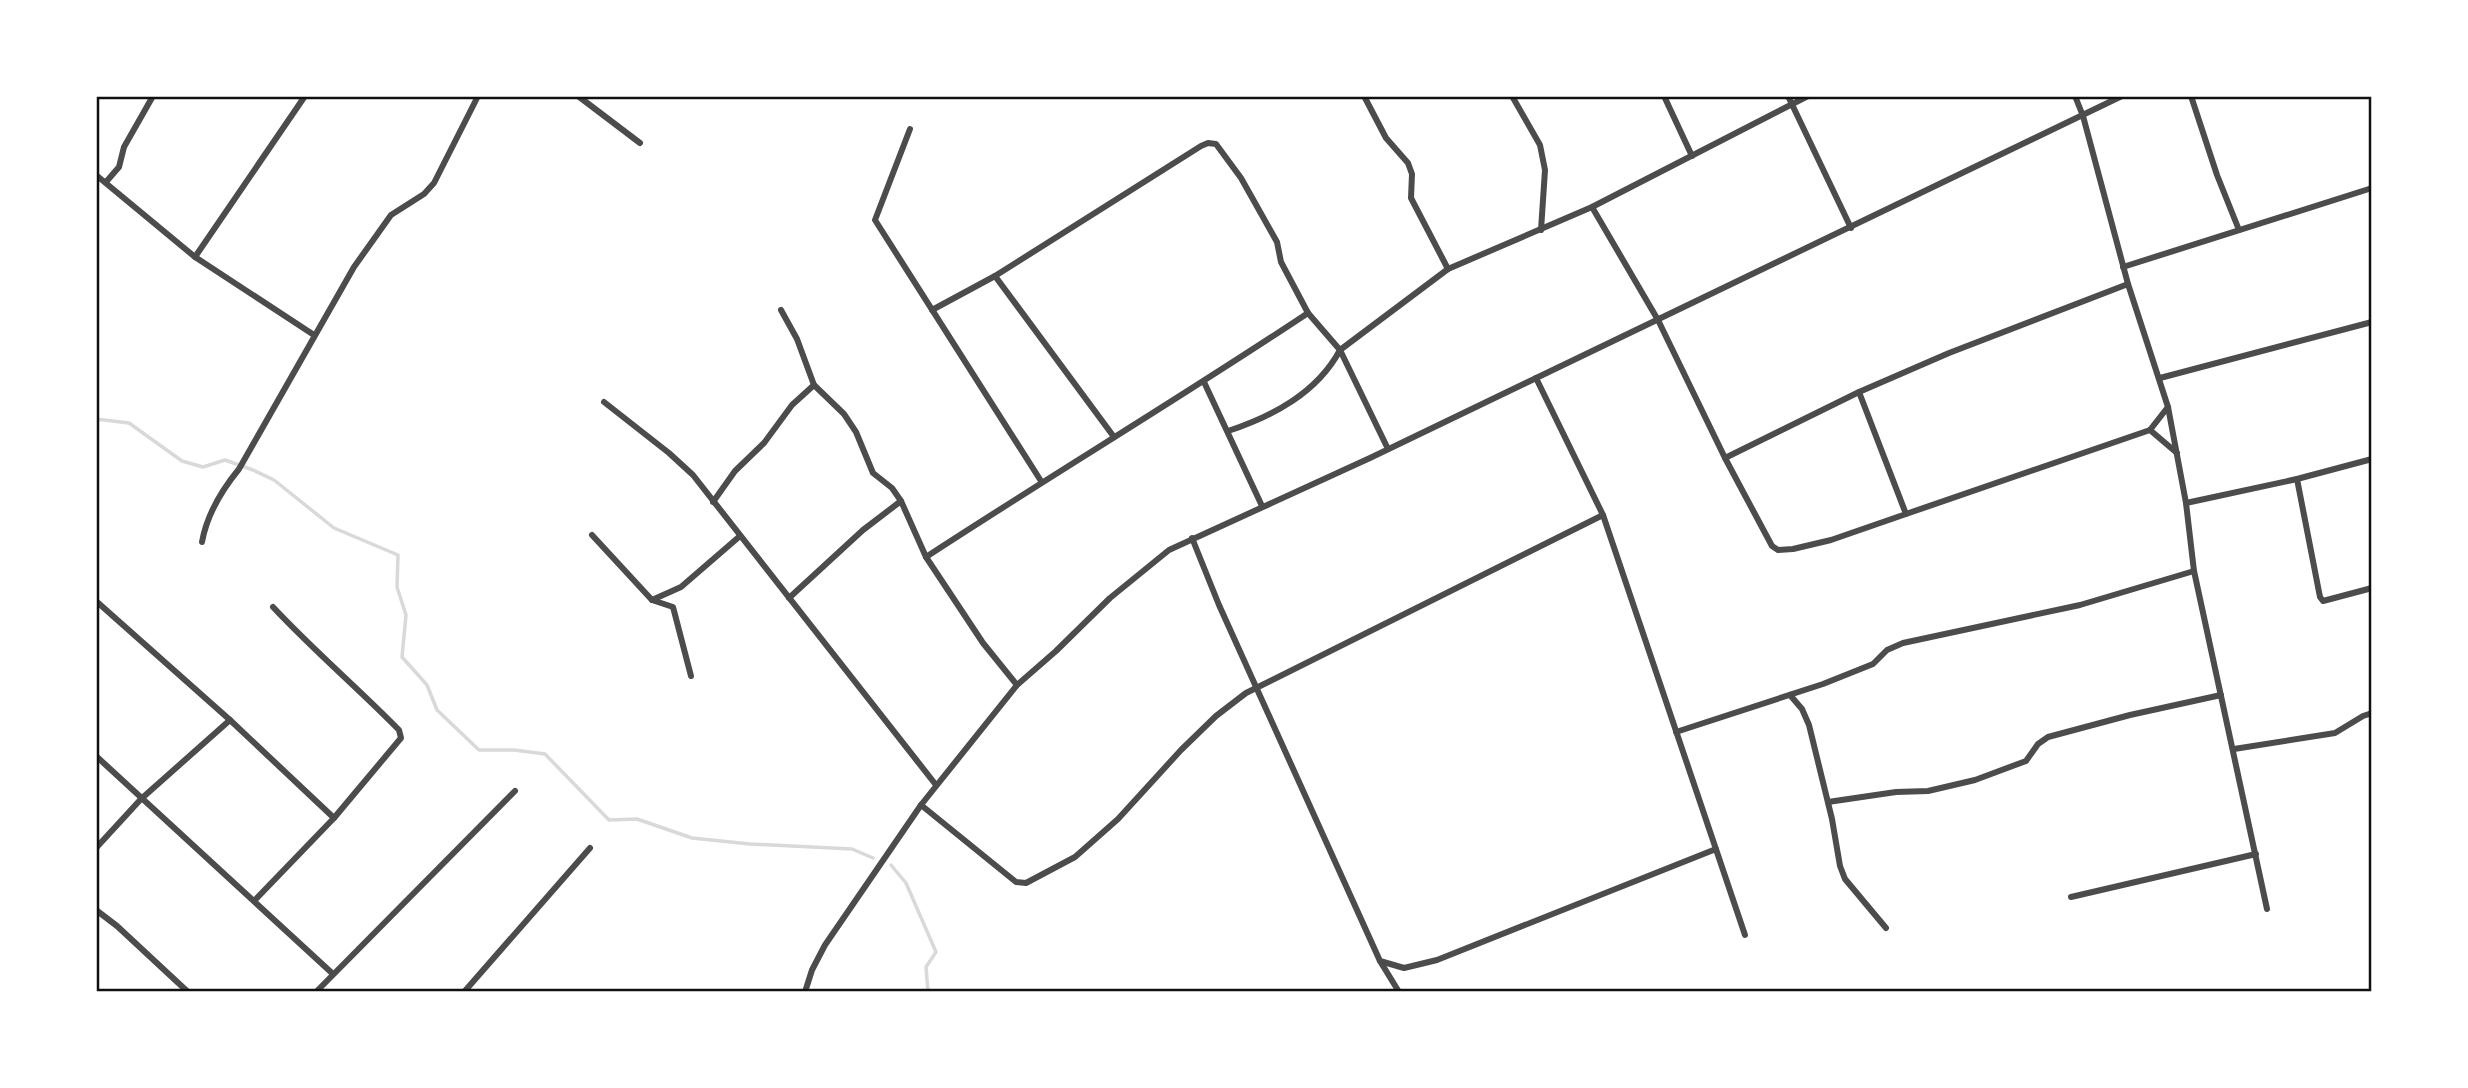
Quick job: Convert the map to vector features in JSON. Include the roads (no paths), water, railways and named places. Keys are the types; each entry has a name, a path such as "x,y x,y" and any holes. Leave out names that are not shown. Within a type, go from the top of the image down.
{"street":[{"path":"106,182 119,167 124,147 153,96"},
{"path":"195,257 305,96"},
{"path":"202,542 212,509 225,485 239,469 354,267 391,215 424,194 440,174 478,96"},
{"path":"578,96 640,144"},
{"path":"1364,96 1387,138 1408,163 1412,174 1411,198 1448,269"},
{"path":"1512,96 1540,145 1545,170 1541,230"},
{"path":"1664,96 1692,156"},
{"path":"1788,96 1850,228"},
{"path":"1227,431 1251,423 1303,394 1331,368 1340,350 1448,269 1592,207 1808,96"},
{"path":"2075,96 2083,116 2128,284 2168,407 2186,503 2194,571 2267,909"},
{"path":"805,992 811,970 825,945 921,805 1017,685 1140,572 1169,550 1388,449 2122,96"},
{"path":"2190,96 2239,230"},
{"path":"909,129 875,220 1041,481"},
{"path":"932,310 995,276 1201,146 1216,144 1241,178 1278,242 1282,262 1308,313 1340,350 1388,449"},
{"path":"96,175 195,257 314,335"},
{"path":"2123,267 2372,188"},
{"path":"1592,207 1658,320 1758,522 1772,546 1778,550 1831,540 2150,430 2168,407"},
{"path":"995,276 1114,437"},
{"path":"1725,458 1859,392 1949,353 2128,284"},
{"path":"780,310 797,338 814,385 844,414 856,432 873,472 892,488 901,501 926,557 983,643 1017,685"},
{"path":"926,557 1041,481 1204,382 1308,313"},
{"path":"2160,378 2372,322"},
{"path":"1536,378 1602,515 1745,935"},
{"path":"1204,382 1262,506"},
{"path":"713,502 735,471 764,443 792,405 814,385"},
{"path":"1859,392 1906,514"},
{"path":"604,402 681,463 936,785"},
{"path":"2150,430 2177,453"},
{"path":"2186,503 2297,479 2372,459"},
{"path":"2297,479 2320,597 2323,601 2331,600 2372,588"},
{"path":"789,598 863,530 901,501"},
{"path":"921,805 1016,882 1026,883 1074,858 1118,819 1216,716 1256,688 1602,515"},
{"path":"592,535 652,600 673,607 691,676"},
{"path":"652,600 681,587 740,536"},
{"path":"1192,538 1219,605 1366,934 1397,988"},
{"path":"1676,732 1790,695 1872,664 1887,650 1903,643 2080,606 2194,571"},
{"path":"96,601 230,720 334,818"},
{"path":"255,900 334,818 399,741 401,734 360,690 321,658 273,607"},
{"path":"1790,695 1802,709 1809,725 1845,879 1886,928"},
{"path":"1828,802 1896,792 1928,791 1975,780 2026,761 2038,744 2048,737 2221,695"},
{"path":"2234,749 2334,733 2372,713"},
{"path":"96,848 141,799 230,720"},
{"path":"96,756 333,974"},
{"path":"316,992 515,791"},
{"path":"464,992 590,848"},
{"path":"1380,961 1404,968 1437,960 1716,849"},
{"path":"2071,897 2256,854"},
{"path":"97,912 142,948 186,991"},
{"path":"1397,988 1404,968"}],"waterway":[{"path":"96,419 129,423 182,461 203,467 225,460 253,470 274,480 334,528 398,555 397,587 406,615 402,657 427,685 437,710 479,750 514,750 545,754 609,820 637,819 692,838 852,849 873,858"},
{"path":"891,865 906,883 936,952 926,967 928,992"}]}
